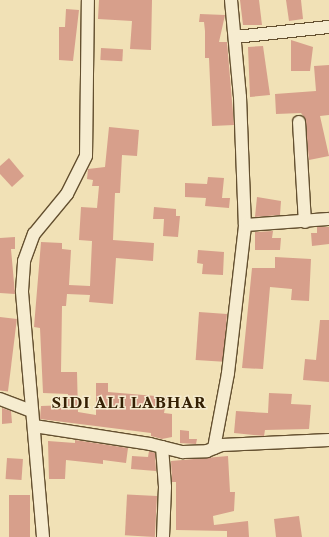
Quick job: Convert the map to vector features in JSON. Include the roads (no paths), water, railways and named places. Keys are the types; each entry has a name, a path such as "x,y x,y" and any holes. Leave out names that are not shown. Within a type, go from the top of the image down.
{"street":[{"path":"44,537 22,291 24,261 34,234 67,194 86,156 88,0"},
{"path":"217,445 228,373 245,225 232,0"},
{"path":"235,36 329,27"},
{"path":"299,122 305,222"},
{"path":"245,225 305,222 329,219"},
{"path":"0,399 32,411"},
{"path":"34,426 162,447 183,452 217,445 329,440"},
{"path":"162,447 165,488 163,537"}],"district":[{"name":"SIDI ALI LABHAR","path":"129,403"}]}
